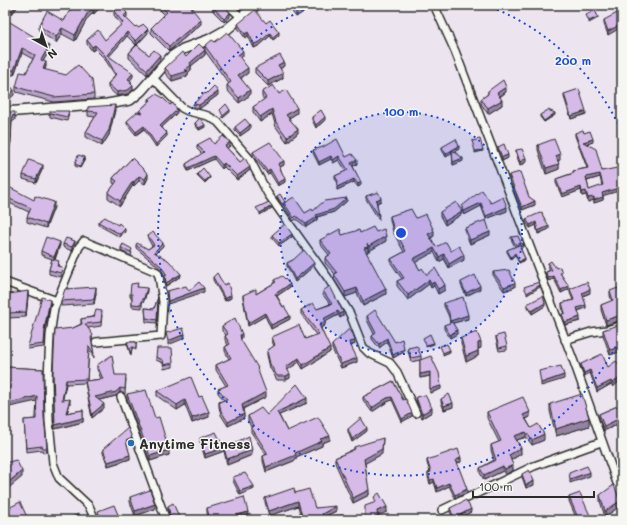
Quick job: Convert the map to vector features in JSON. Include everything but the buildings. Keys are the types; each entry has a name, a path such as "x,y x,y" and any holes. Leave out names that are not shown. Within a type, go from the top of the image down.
{"street":[{"path":"228,5 241,17"},
{"path":"5,112 122,102 130,100 141,91 171,56 183,49 208,40 226,30 256,5"},
{"path":"434,5 455,51 565,340 622,497"},
{"path":"153,78 182,108 188,112 208,116 218,122 249,158 268,194 328,278 350,314 363,347 369,353 390,362 397,372 416,413"},
{"path":"95,520 89,506 59,478 53,463 49,421 48,378 50,336 57,301 79,247 84,241 157,272 163,302 161,336 96,342"},
{"path":"5,282 57,301"},
{"path":"565,340 622,325"},
{"path":"121,397 166,520"},
{"path":"442,510 534,466 601,442"}],"shaded area":[{"path":"5,5 622,5 622,520 5,520"}],"place":[{"name":"Anytime Fitness","path":"131,443"}]}
